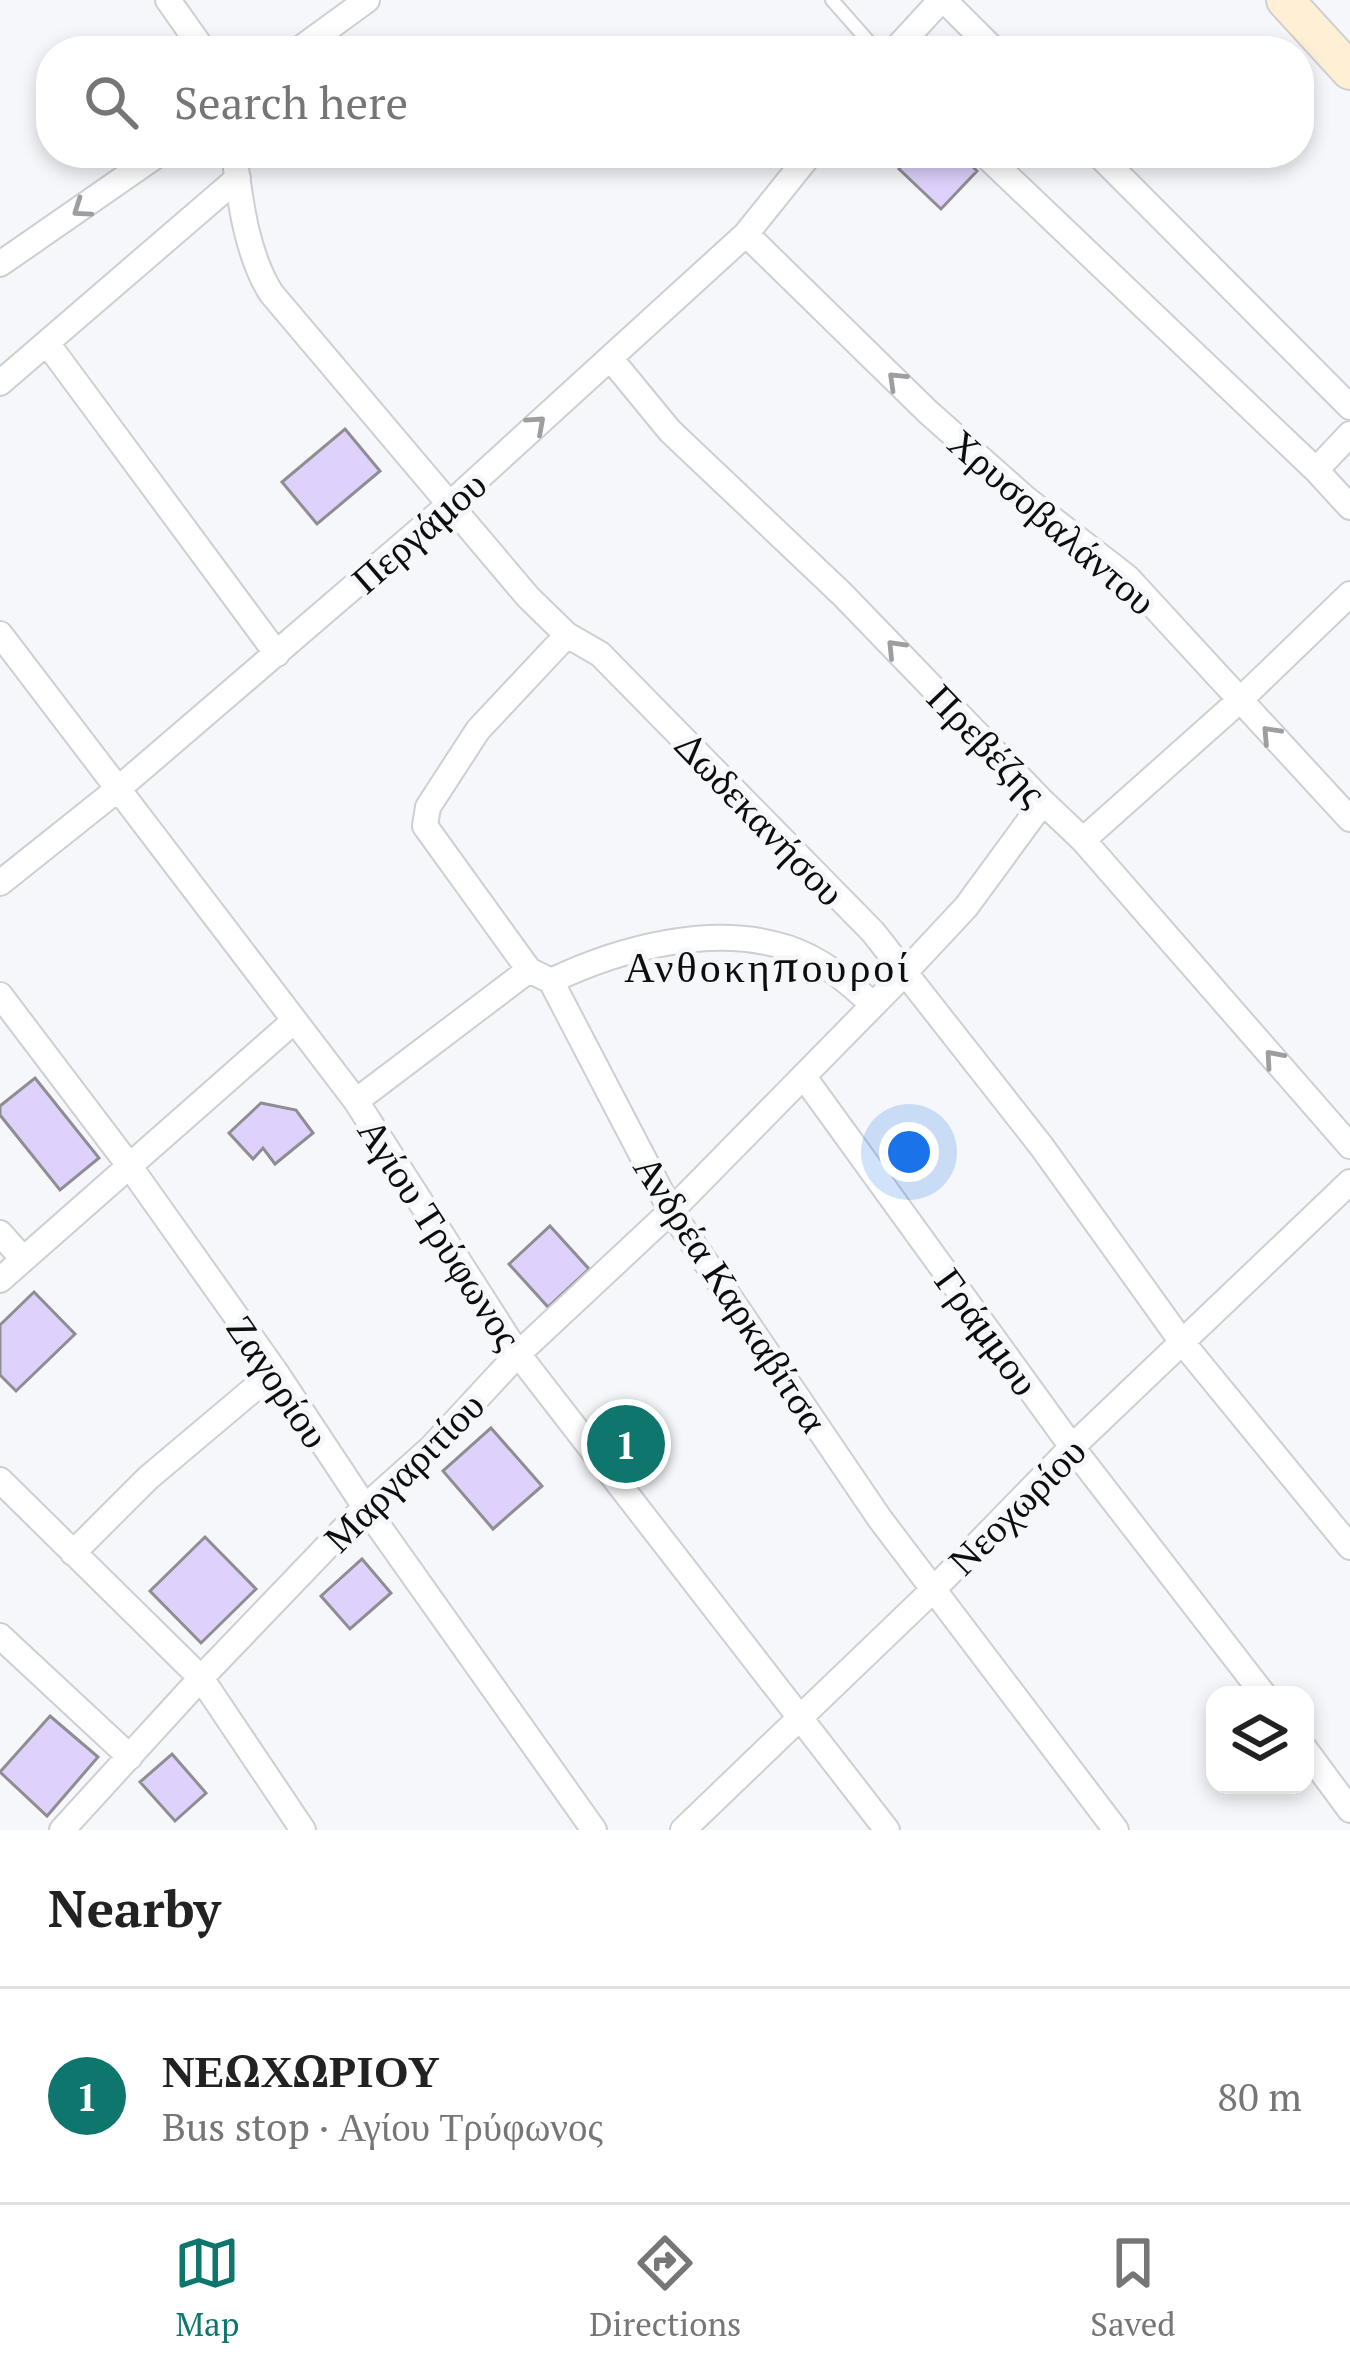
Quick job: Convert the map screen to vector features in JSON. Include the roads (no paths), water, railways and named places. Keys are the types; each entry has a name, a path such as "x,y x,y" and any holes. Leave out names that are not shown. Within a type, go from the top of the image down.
{"street":[{"path":"168,0 193,36"},
{"path":"318,36 368,0"},
{"path":"908,36 942,0 979,36"},
{"path":"1285,0 1350,71"},
{"path":"0,264 138,168"},
{"path":"0,383 234,168"},
{"name":"Δωδεκανήσου","path":"236,168 257,267 271,293 528,597 567,635 600,654 873,932 1042,1147 1182,1342 1350,1546"},
{"name":"Περγάμου","path":"0,883 118,789 451,503 746,234 799,168"},
{"path":"999,168 1350,507"},
{"path":"1112,168 1350,407"},
{"name":"Χρυσοβαλάντου","path":"746,234 928,412 1025,498 1127,577 1350,819"},
{"path":"47,343 277,654"},
{"name":"Πρεβέζης","path":"610,358 670,431 842,594 1083,840 1350,1146"},
{"path":"1316,470 1350,434"},
{"path":"1083,840 1350,594"},
{"name":"Αγίου Τρύφωνος","path":"0,634 356,1101 518,1354 887,1830"},
{"name":"Ανδρέα Καρκαβίτσα","path":"567,635 478,730 428,807 425,826 540,975 671,1211 880,1519 1116,1830"},
{"name":"Μαργαριτίου","path":"62,1830 364,1507 430,1448 518,1354 805,1077 966,907 1043,802"},
{"path":"356,1101 540,975 657,947 722,938 792,949 849,982 873,1005"},
{"name":"Ζαγορίου","path":"0,995 128,1165 594,1830"},
{"path":"0,1280 294,1022"},
{"name":"Γράμμου","path":"805,1077 1072,1447 1257,1686"},
{"name":"Νεοχωρίου","path":"683,1830 932,1591 1072,1447 1350,1182"},
{"path":"0,1233 22,1258"},
{"path":"74,1552 148,1478 274,1372"},
{"path":"0,1480 201,1678 303,1830"},
{"path":"0,1636 130,1757"},
{"path":"1314,1761 1350,1810"}],"lane":[{"path":"832,0 864,36"}],"place":[{"name":"ΝΕΩΧΩΡΙΟΥ","path":"626,1444"}],"district":[{"name":"Ανθοκηπουροί","path":"768,966"}]}
